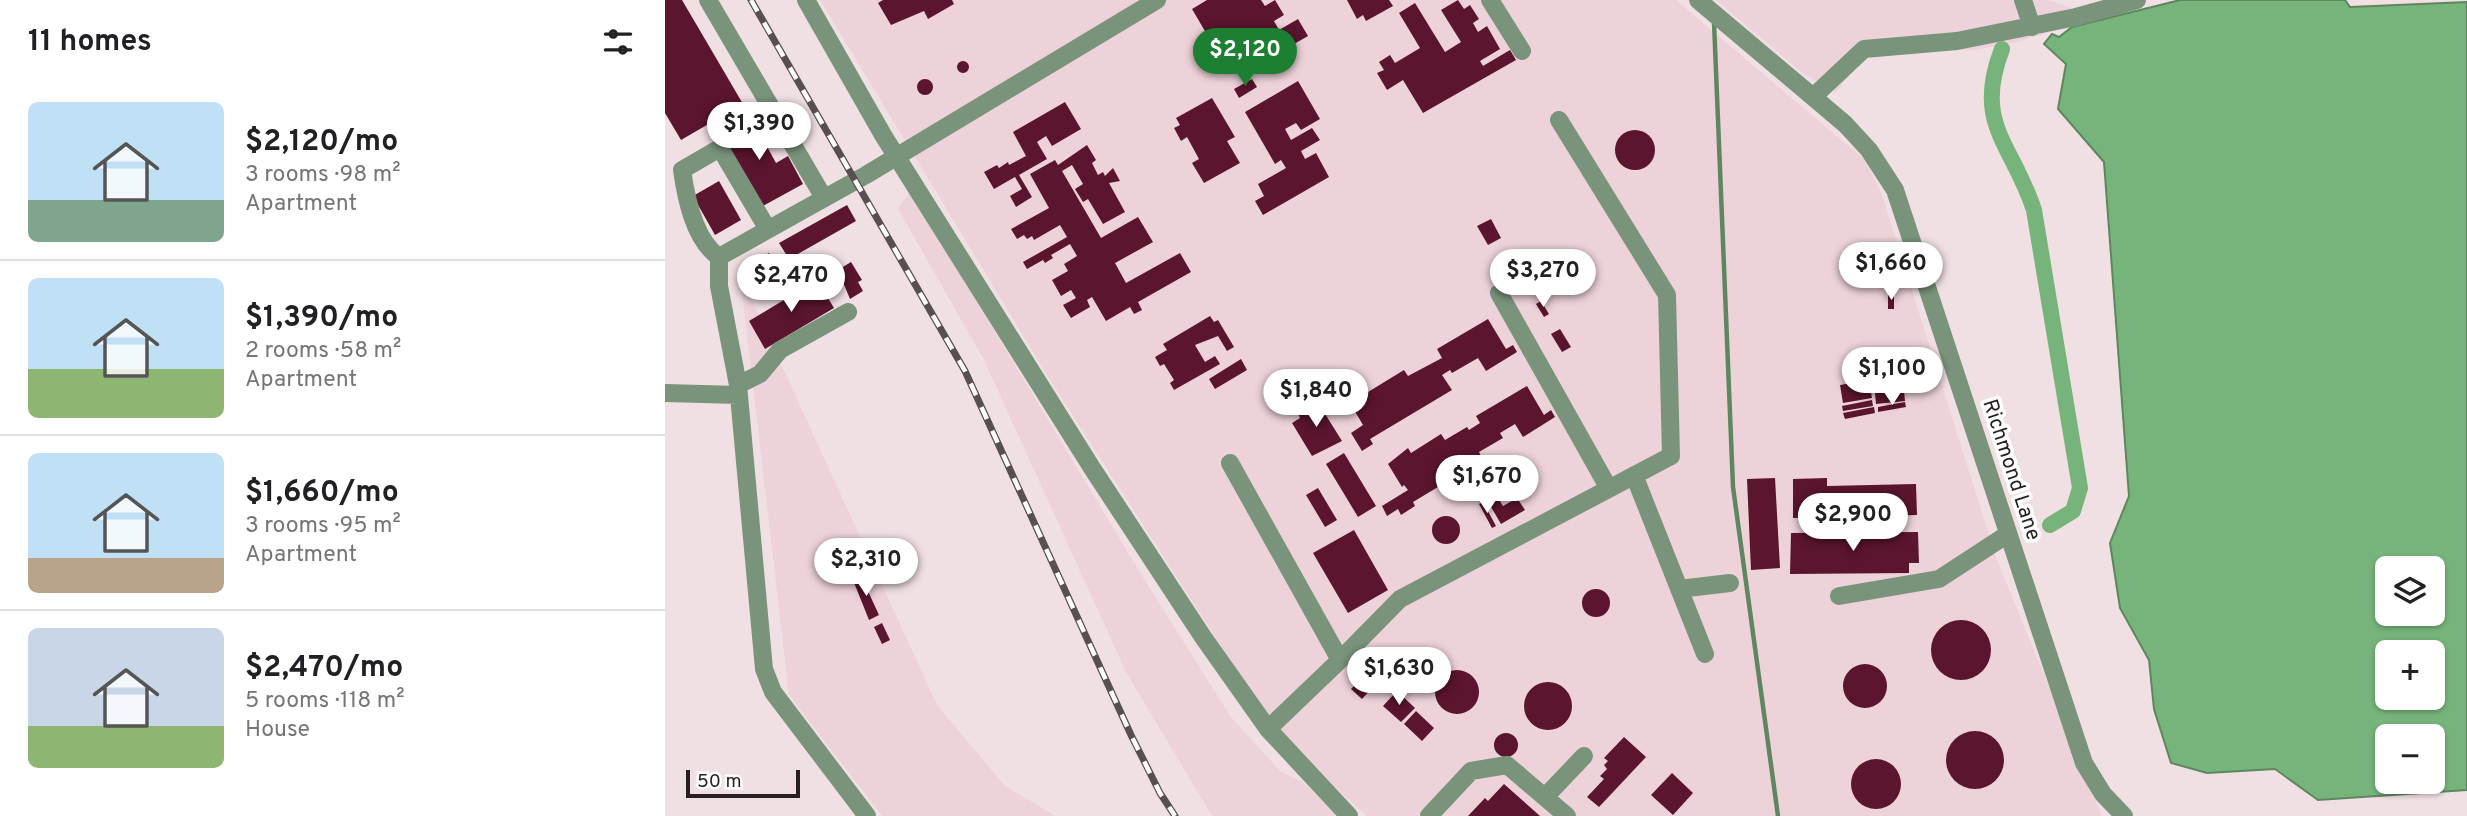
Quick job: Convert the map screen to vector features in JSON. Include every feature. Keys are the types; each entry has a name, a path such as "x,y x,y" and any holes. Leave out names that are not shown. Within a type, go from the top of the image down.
{"lane":[{"path":"708,0 824,198"},
{"path":"806,0 896,157 1092,468 1268,729 1349,816"},
{"path":"719,257 896,157 1157,0"},
{"path":"1490,0 1522,51"},
{"name":"Richmond Lane","path":"1698,0 1811,95 1869,150 1895,190 2084,763 2103,794 2124,816"},
{"path":"2024,0 2032,27"},
{"path":"1811,95 1864,49 1958,41 2032,27 2137,0"},
{"path":"1268,729 1400,600 1608,487 1671,456 1667,295 1559,120"},
{"path":"719,257 709,251 686,200 682,170 720,148 767,228"},
{"path":"719,257 719,286 739,390 764,668 773,692 867,816"},
{"path":"1499,293 1608,487"},
{"path":"665,393 739,390 760,373 780,350 848,312"},
{"path":"1230,463 1340,660"},
{"path":"1634,475 1705,654"},
{"path":"1839,596 1939,579 2008,534"},
{"path":"1679,589 1730,583"},
{"path":"1545,797 1584,756"},
{"path":"1429,816 1471,771 1507,765 1567,816"}],"shaded area":[{"path":"820,0 1676,0 1865,160 1881,192 1997,560 2102,816 1367,816 1280,738 1050,380"},
{"path":"1716,0 2050,0 2071,8 2077,24 2017,42 1976,50 1889,48 1862,61 1836,92 1804,74"},
{"path":"2180,0 2345,0 2350,7 2467,2 2467,790 2445,791 2445,724 2375,724 2375,794 2407,794 2318,800 2275,769 2207,773 2171,763 2154,709 2149,660 2120,608 2110,543 2129,496 2104,162 2058,109 2066,64 2044,44 2052,34 2059,37 2072,27"},
{"path":"910,191 1149,587 1231,717 1281,772 1303,782 1338,816 1212,816 1126,672 984,360 898,209"},
{"path":"740,274 937,705 1005,786 1056,816 882,816 789,695"}],"building":[{"path":"665,0 682,0 743,104 681,140 665,113"},
{"path":"883,0 952,0 954,4 928,19 924,11 891,25 878,3"},
{"path":"1207,0 1261,0 1265,6 1275,0 1284,15 1274,21 1279,30 1298,19 1308,36 1254,67 1250,60 1242,64 1232,46 1227,49 1218,33 1209,38 1192,9"},
{"path":"1347,0 1389,0 1393,6 1366,21 1363,15 1357,19"},
{"path":"1458,0 1464,9 1470,5 1479,19 1473,23 1478,32 1487,26 1500,49 1480,61 1483,66 1510,50 1516,60 1423,113 1403,80 1387,90 1377,73 1384,70 1379,62 1390,55 1395,63 1420,48 1399,13 1415,3 1445,52 1461,42 1441,10"},
{"path":"963,61 969,67 963,73 957,67"},
{"path":"925,79 933,87 925,95 917,87"},
{"path":"1252,79 1257,87 1239,98 1234,89"},
{"path":"1298,81 1320,119 1301,130 1296,123 1285,129 1291,140 1312,128 1320,140 1301,151 1305,159 1316,153 1329,177 1263,215 1255,201 1264,196 1258,184 1286,168 1281,160 1275,164 1245,112"},
{"path":"1212,98 1235,137 1227,141 1240,163 1204,183 1192,163 1199,159 1187,137 1181,141 1174,128 1180,125 1176,118"},
{"path":"1065,102 1081,129 1052,146 1046,136 1037,142 1047,159 1019,175 1032,197 1016,207 1010,196 1022,189 1015,177 994,189 984,172 997,165 999,168 1008,162 1009,165 1026,156 1013,132"},
{"path":"749,114 776,163 788,156 803,184 761,207 718,131"},
{"path":"1635,130 1649,136 1655,150 1649,164 1635,170 1621,164 1615,150 1621,136"},
{"path":"1087,145 1096,160 1092,163 1098,175 1103,172 1105,176 1113,168 1120,181 1109,183 1125,212 1103,224 1088,199 1083,202 1075,189 1083,184 1072,165 1062,171 1101,238 1138,217 1153,242 1115,263 1126,283 1180,253 1191,272 1138,302 1142,310 1134,314 1130,307 1106,321 1092,297 1087,300 1090,307 1071,318 1063,305 1076,298 1071,290 1061,296 1052,280 1068,271 1064,264 1077,256 1070,244 1051,255 1053,258 1045,263 1043,260 1027,269 1023,262 1067,237 1060,225 1034,240 1032,236 1027,239 1024,235 1017,239 1011,229 1049,208 1030,174 1055,160 1058,165"},
{"path":"719,181 741,220 715,235 693,196"},
{"path":"847,205 856,221 789,259 779,243"},
{"path":"1491,219 1501,238 1488,245 1477,226"},
{"path":"769,253 776,266 751,281 743,267"},
{"path":"851,262 862,280 858,282 863,291 850,299 838,270"},
{"path":"817,280 834,308 765,349 749,321"},
{"path":"1888,295 1894,295 1894,309 1888,309"},
{"path":"1541,301 1549,314 1544,317 1536,304"},
{"path":"1210,316 1214,322 1218,320 1234,347 1227,351 1218,336 1195,345 1205,362 1215,356 1220,364 1174,390 1170,383 1174,380 1164,364 1160,366 1155,357 1167,350 1163,344"},
{"path":"1488,319 1506,349 1513,345 1517,352 1486,371 1478,358 1452,373 1450,370 1442,375 1452,390 1370,439 1373,444 1362,451 1351,433 1363,425 1350,403 1404,370 1408,376 1442,358 1437,349"},
{"path":"1560,329 1571,347 1562,352 1551,334"},
{"path":"1241,359 1247,370 1215,389 1209,379"},
{"path":"1901,361 1905,401 1876,404 1872,363"},
{"path":"1869,380 1872,398 1843,403 1840,385"},
{"path":"1527,386 1544,415 1551,410 1555,417 1523,437 1515,424 1500,433 1503,438 1479,452 1483,460 1479,462 1481,465 1463,472 1465,476 1440,491 1438,487 1413,502 1415,506 1401,515 1398,509 1387,516 1382,506 1408,490 1404,485 1402,487 1388,464 1408,448 1411,453 1441,434 1445,440 1467,427 1469,430 1480,423 1476,416"},
{"path":"1872,400 1873,406 1843,411 1842,406"},
{"path":"1317,401 1342,441 1312,456 1292,423 1300,418 1297,412"},
{"path":"1905,402 1906,407 1878,412 1878,407"},
{"path":"1874,407 1875,413 1845,419 1843,413"},
{"path":"1344,453 1376,506 1358,517 1326,464"},
{"path":"1775,478 1780,568 1751,570 1747,479"},
{"path":"1827,478 1827,486 1916,484 1917,515 1793,518 1793,479"},
{"path":"1318,488 1337,520 1325,527 1306,495"},
{"path":"1496,495 1503,506 1517,498 1525,510 1501,524 1487,500"},
{"path":"1483,502 1496,526 1492,528 1479,504"},
{"path":"1446,516 1456,520 1460,530 1456,540 1446,544 1436,540 1432,530 1436,520"},
{"path":"1354,530 1388,590 1348,613 1313,553"},
{"path":"1918,532 1919,563 1909,563 1909,573 1790,574 1791,533"},
{"path":"861,576 879,615 869,620 853,580"},
{"path":"1596,589 1606,593 1610,603 1606,613 1596,617 1586,613 1582,603 1586,593"},
{"path":"1961,620 1982,629 1991,650 1982,671 1961,680 1940,671 1931,650 1940,629"},
{"path":"882,623 890,640 882,644 874,627"},
{"path":"1865,664 1880,671 1887,686 1880,701 1865,708 1850,701 1843,686 1850,671"},
{"path":"1457,670 1473,676 1479,692 1473,708 1457,714 1441,708 1435,692 1441,676"},
{"path":"1366,673 1377,683 1362,699 1351,689"},
{"path":"1548,682 1565,689 1572,706 1565,723 1548,730 1531,723 1524,706 1531,689"},
{"path":"1397,691 1415,708 1401,722 1383,706"},
{"path":"1416,711 1434,728 1422,741 1404,724"},
{"path":"1975,731 1991,736 1999,744 2004,760 1999,776 1991,784 1975,789 1959,784 1951,776 1946,760 1951,744 1959,736"},
{"path":"1506,733 1515,736 1518,745 1515,754 1506,757 1497,754 1494,745 1497,736"},
{"path":"1624,737 1646,757 1599,807 1587,797 1604,779 1600,776 1607,769 1604,765 1608,761 1604,758"},
{"path":"1876,759 1893,767 1901,784 1893,801 1876,809 1859,801 1851,784 1859,767"},
{"path":"1672,773 1693,793 1673,815 1651,795"},
{"path":"1504,784 1540,816 1468,816 1485,798 1488,801"}],"waterway":[{"path":"1714,22 1733,487 1778,816"},
{"path":"2002,49 1994,75 1994,115 2034,210 2080,488 2073,511 2050,525"}],"railway":[{"path":"751,0 965,371 1131,735 1160,793 1175,816"}]}
